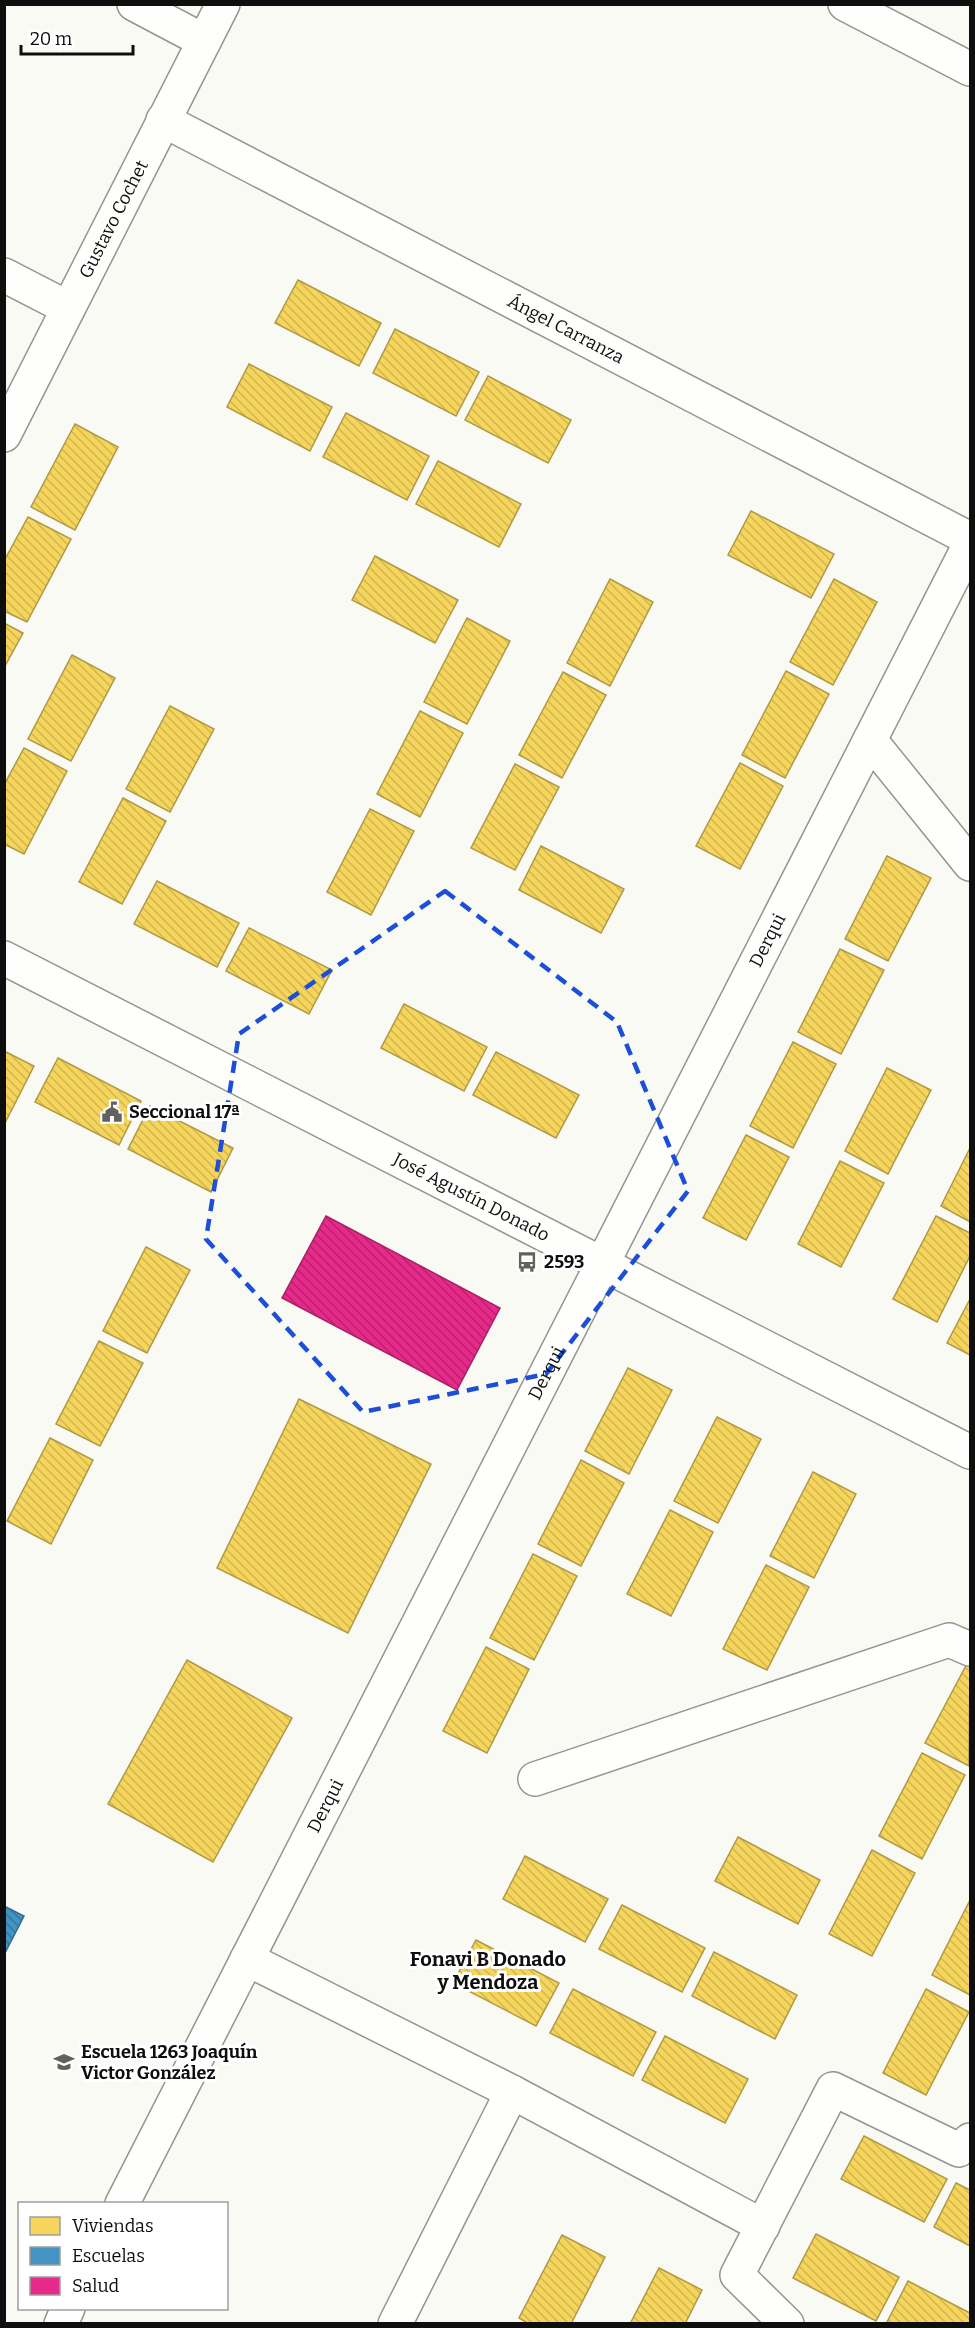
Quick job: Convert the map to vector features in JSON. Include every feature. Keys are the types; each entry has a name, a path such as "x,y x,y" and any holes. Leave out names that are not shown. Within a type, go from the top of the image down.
{"street":[{"path":"134,4 204,41"},
{"name":"Gustavo Cochet","path":"4,435 223,4"},
{"path":"845,4 970,69"},
{"name":"Ángel Carranza","path":"163,120 970,539"},
{"path":"4,275 68,308"},
{"name":"Derqui","path":"123,2202 970,544"},
{"path":"870,740 970,864"},
{"name":"José Agustín Donado","path":"4,958 970,1452"},
{"path":"535,1779 949,1640 970,1649"},
{"path":"247,1959 512,2092 763,2226"},
{"path":"787,2324 737,2275 833,2089 960,2150 970,2140"},
{"path":"395,2324 512,2092"},
{"path":"61,2324 67,2310"}],"highlighted area":[{"path":"445,891 617,1022 688,1191 546,1374 363,1412 206,1239 239,1034"}],"building: Viviendas":[{"path":"298,280 381,323 359,366 275,323"},
{"path":"395,329 479,372 456,416 373,373"},
{"path":"249,364 332,407 310,451 227,407"},
{"path":"488,376 571,420 548,463 465,420"},
{"path":"346,413 429,456 407,500 323,457"},
{"path":"75,424 118,447 75,530 31,507"},
{"path":"438,461 521,504 499,547 416,504"},
{"path":"751,511 834,554 811,598 728,555"},
{"path":"28,517 71,539 27,622 4,611 4,561"},
{"path":"375,556 458,600 435,643 352,600"},
{"path":"610,579 653,602 610,686 567,663"},
{"path":"834,579 877,602 833,685 790,662"},
{"path":"467,618 510,641 467,724 424,702"},
{"path":"4,623 23,633 4,668"},
{"path":"72,655 115,678 71,761 28,739"},
{"path":"786,671 829,694 785,778 742,755"},
{"path":"563,672 606,695 562,778 519,755"},
{"path":"170,706 214,729 170,812 126,789"},
{"path":"420,711 463,733 420,817 377,794"},
{"path":"24,748 67,771 24,854 4,844 4,785"},
{"path":"740,763 783,786 740,869 696,846"},
{"path":"515,764 559,787 515,870 471,848"},
{"path":"123,798 166,821 122,904 79,882"},
{"path":"370,809 414,831 371,915 327,892"},
{"path":"541,846 624,889 601,933 519,890"},
{"path":"887,856 931,878 888,961 845,939"},
{"path":"157,881 239,923 217,967 134,924"},
{"path":"249,928 332,970 309,1014 226,971"},
{"path":"840,949 884,970 841,1054 798,1032"},
{"path":"404,1004 487,1047 464,1091 381,1048"},
{"path":"793,1042 836,1064 793,1148 750,1126"},
{"path":"4,1051 34,1066 4,1125"},
{"path":"496,1052 579,1095 556,1138 473,1095"},
{"path":"58,1058 141,1101 119,1145 35,1102"},
{"path":"887,1068 931,1090 888,1174 845,1151"},
{"path":"150,1106 233,1148 211,1192 128,1149"},
{"path":"746,1135 789,1157 746,1240 703,1218"},
{"path":"970,1148 970,1222 941,1206"},
{"path":"840,1161 884,1183 841,1267 798,1244"},
{"path":"936,1216 970,1233 970,1256 937,1322 893,1299"},
{"path":"146,1247 190,1270 147,1353 103,1331"},
{"path":"970,1299 970,1355 947,1343"},
{"path":"99,1341 143,1363 100,1446 56,1424"},
{"path":"628,1368 672,1390 629,1474 585,1451"},
{"path":"299,1399 431,1464 348,1633 217,1568"},
{"path":"717,1417 761,1439 718,1523 674,1501"},
{"path":"50,1438 93,1460 51,1544 7,1521"},
{"path":"581,1460 624,1483 581,1566 538,1544"},
{"path":"813,1472 856,1494 814,1578 770,1556"},
{"path":"670,1510 713,1532 671,1616 627,1594"},
{"path":"533,1554 577,1576 534,1660 490,1638"},
{"path":"766,1565 809,1587 767,1670 723,1649"},
{"path":"486,1647 529,1669 487,1753 443,1731"},
{"path":"187,1660 292,1718 213,1862 108,1804"},
{"path":"970,1661 969,1766 925,1743"},
{"path":"922,1753 965,1775 922,1859 879,1836"},
{"path":"738,1837 820,1880 798,1924 715,1881"},
{"path":"872,1850 915,1873 872,1956 829,1934"},
{"path":"525,1856 608,1899 585,1942 503,1899"},
{"path":"970,1900 970,1995 932,1975"},
{"path":"622,1905 705,1948 682,1992 599,1949"},
{"path":"476,1940 559,1983 536,2026 453,1983"},
{"path":"714,1952 797,1995 775,2039 692,1996"},
{"path":"573,1989 656,2032 633,2076 550,2033"},
{"path":"926,1989 969,2012 926,2095 883,2073"},
{"path":"665,2036 748,2079 725,2123 642,2080"},
{"path":"864,2136 947,2179 924,2222 841,2179"},
{"path":"956,2183 970,2190 970,2246 934,2227"},
{"path":"816,2234 899,2277 876,2321 793,2278"},
{"path":"562,2235 605,2257 571,2324 529,2324 519,2318"},
{"path":"659,2268 702,2290 685,2324 630,2324"},
{"path":"908,2281 970,2313 970,2324 886,2324"}],"building: Escuelas":[{"path":"4,1906 24,1916 4,1955"}],"building: Salud":[{"path":"326,1216 500,1308 457,1390 282,1298"}],"place":[{"name":"Seccional 17ª","path":"112,1112"},
{"name":"2593","path":"527,1262"},
{"name":"Escuela 1263 Joaquín Victor González","path":"64,2062"}],"district":[{"name":"Fonavi B Donado y Mendoza","path":"488,1970"}]}
